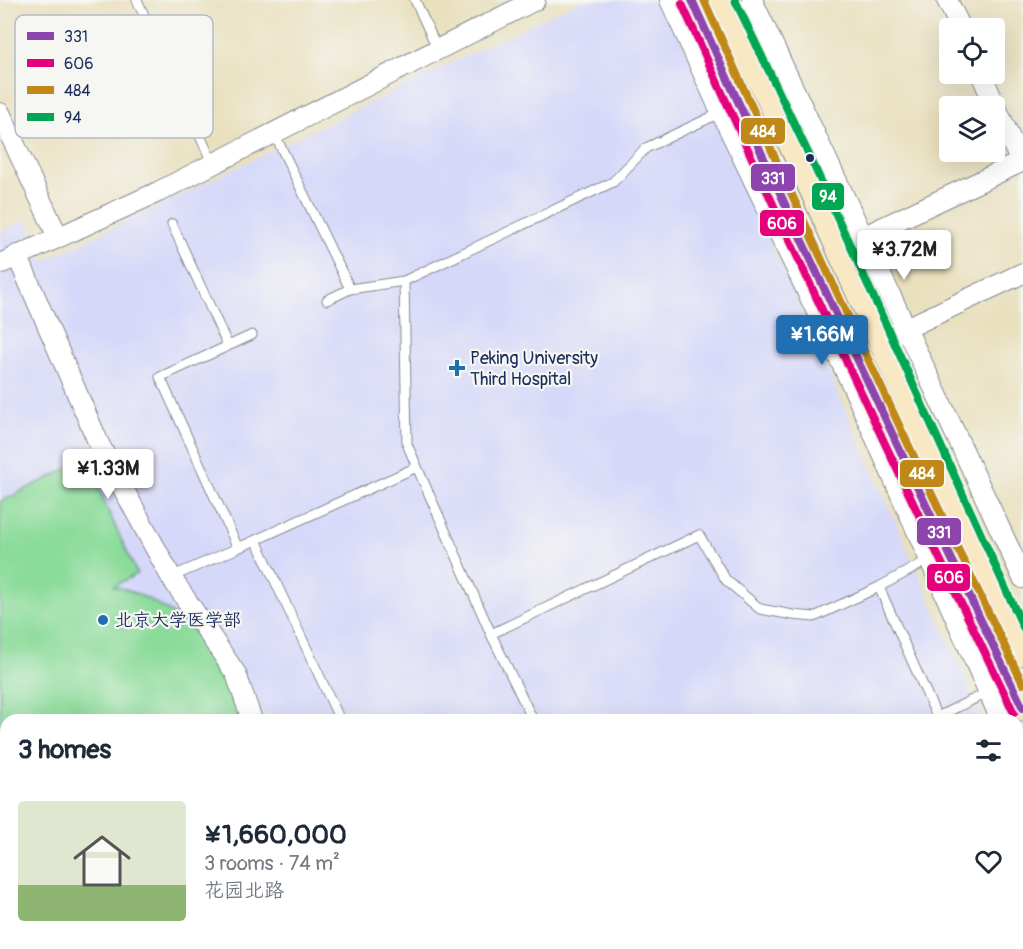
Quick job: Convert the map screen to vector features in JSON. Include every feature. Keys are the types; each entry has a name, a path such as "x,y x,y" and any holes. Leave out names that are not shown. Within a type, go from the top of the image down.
{"street":[{"path":"250,714 236,674 171,577 99,444 8,260 213,164 535,0"},
{"path":"670,0 730,109 999,687 1000,714"},
{"path":"692,0 730,109"},
{"path":"723,0 800,160 1023,652"},
{"path":"752,0 1023,578"},
{"path":"839,249 1022,162 986,84"},
{"path":"0,113 58,237"},
{"path":"880,340 1023,273"},
{"path":"999,687 1023,708"}],"lane":[{"path":"136,0 143,15"},
{"path":"415,0 437,48"},
{"path":"327,300 350,289 404,281 613,183 646,148 730,109"},
{"path":"274,133 350,289"},
{"path":"201,138 213,164"},
{"path":"172,224 228,346"},
{"path":"404,281 407,444 491,634 530,714"},
{"path":"238,548 160,377 252,335"},
{"path":"171,577 417,467"},
{"path":"491,634 699,536 726,580 760,609 814,617 938,555"},
{"path":"256,540 337,714"},
{"path":"879,586 936,714"},
{"path":"943,714 999,687"}],"shaded area":[{"name":"Peking University Third Hospital","path":"581,0 663,0 981,714 0,714 0,232 26,220 44,261"}],"green space":[{"path":"85,460 137,574 114,586 147,598 163,607 205,643 228,677 240,714 0,714 0,502"}],"transit line":[{"name":"331","path":"692,0 855,355 1023,708"},
{"name":"484","path":"704,0 781,172 1023,684"},
{"name":"94","path":"735,0 810,157 1023,627"},
{"name":"606","path":"682,4 845,360 1014,713"}],"place":[{"name":"Peking University Third Hospital","path":"457,368"},
{"name":"北京大学医学部","path":"103,620"}]}
